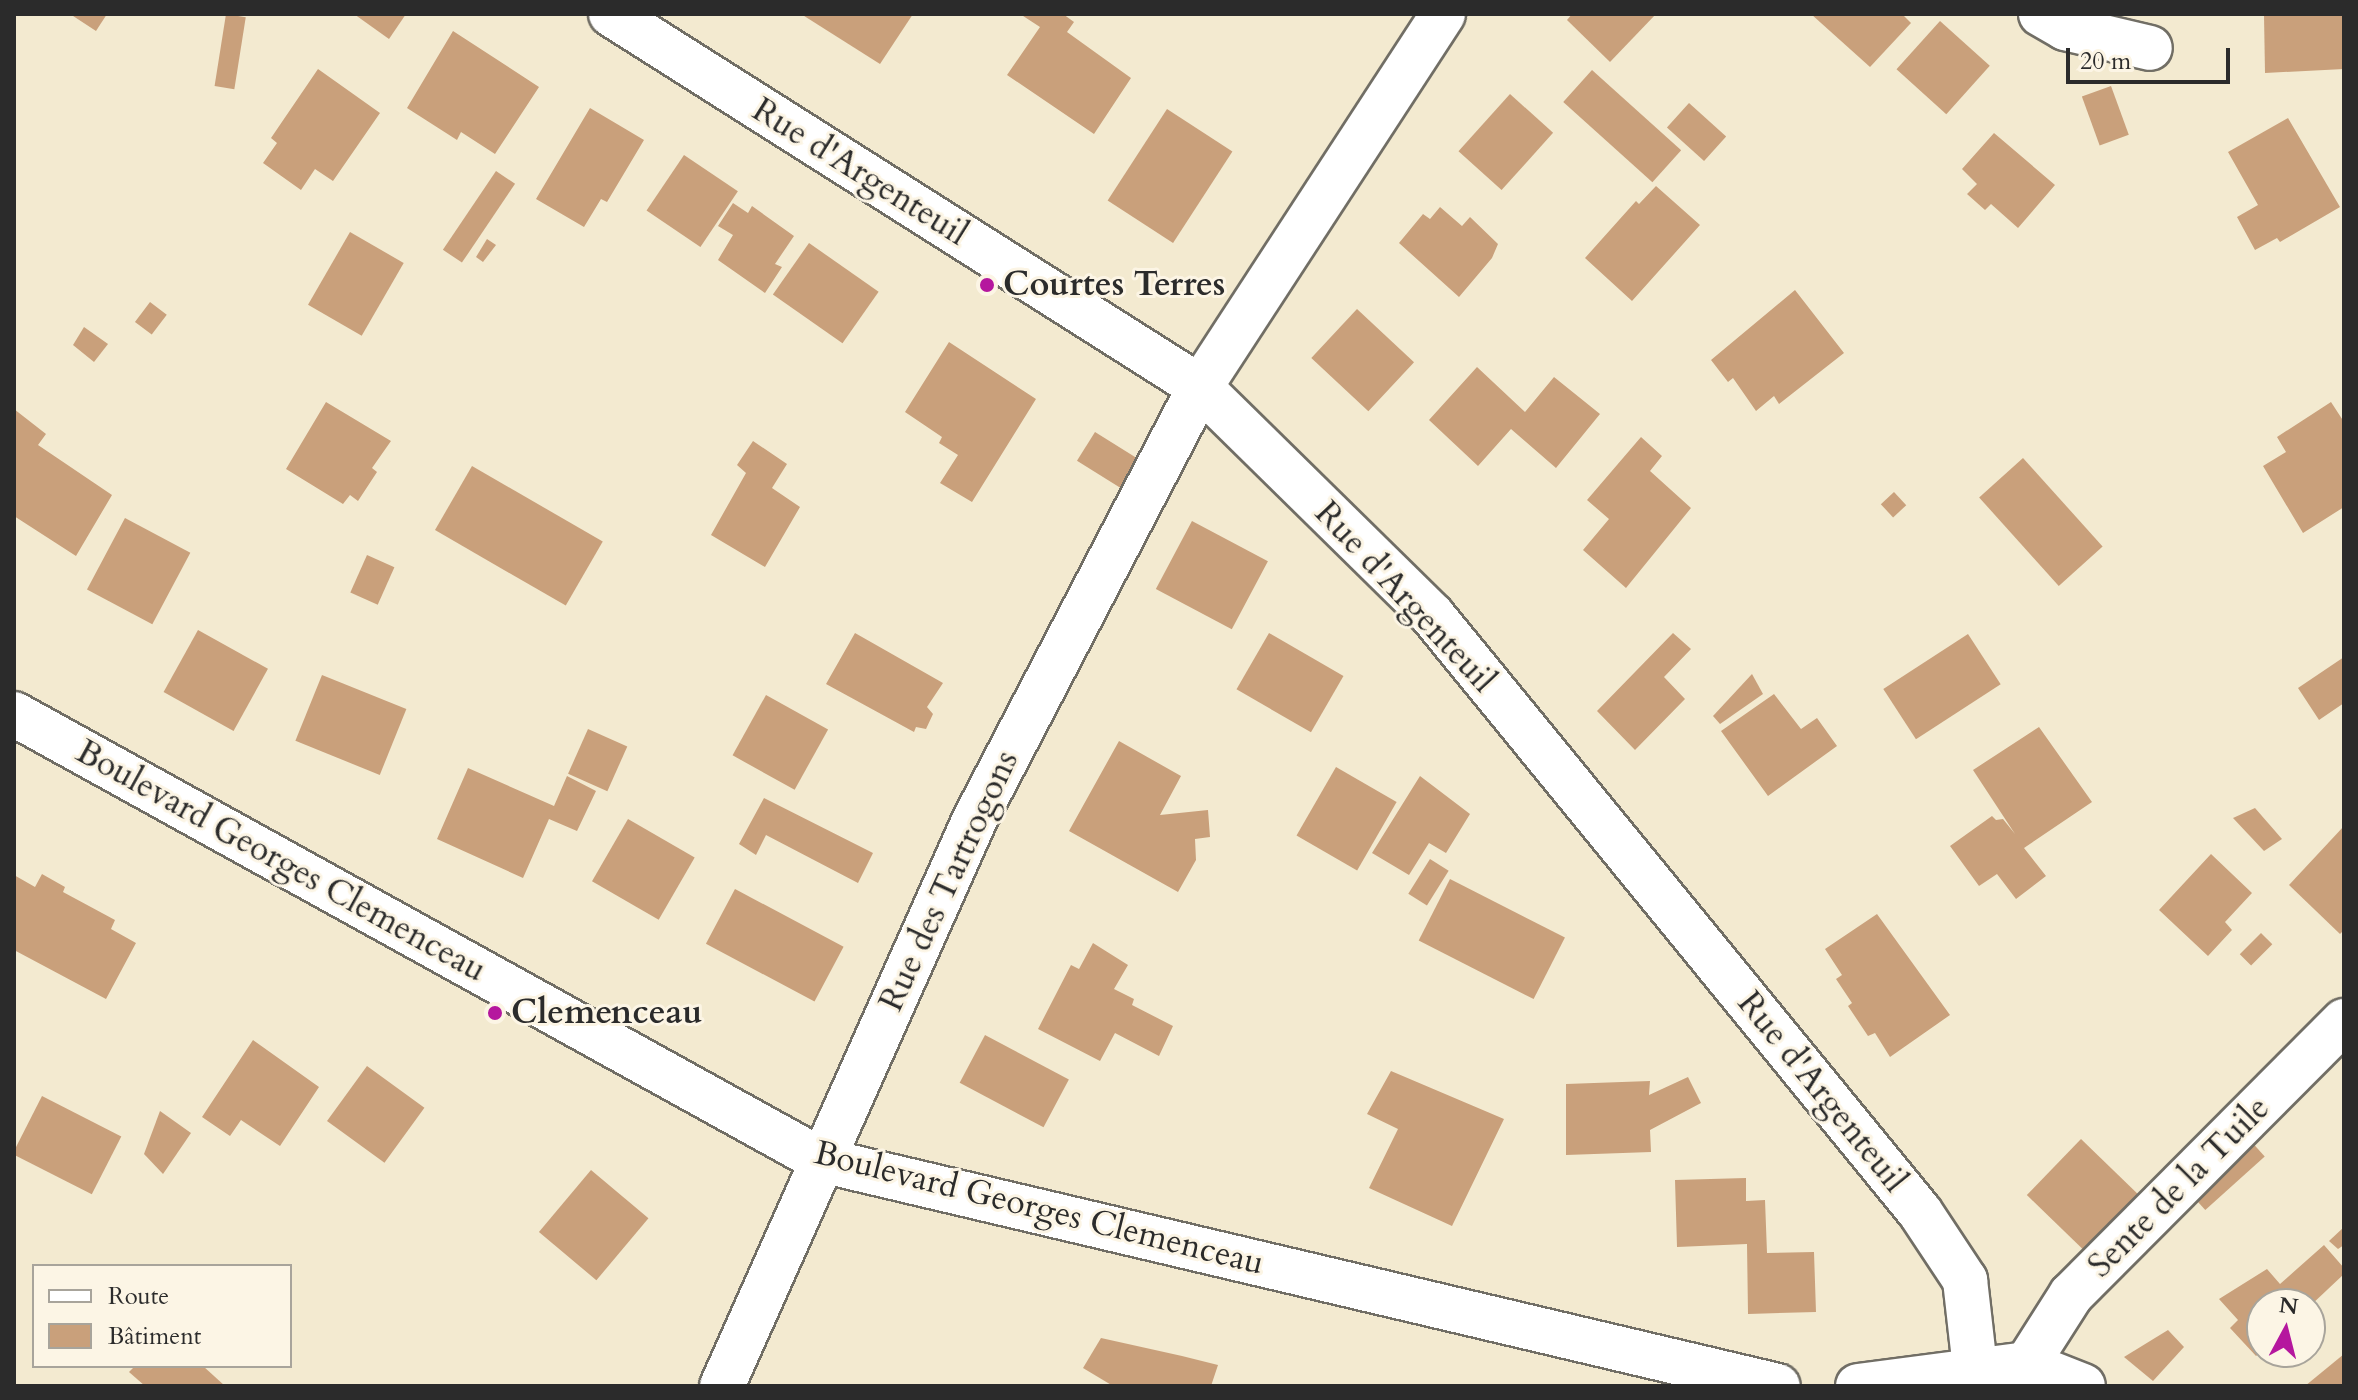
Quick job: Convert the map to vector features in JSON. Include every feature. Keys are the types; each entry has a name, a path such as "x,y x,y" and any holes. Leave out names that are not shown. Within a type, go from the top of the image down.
{"street":[{"name":"Rue d'Argenteuil","path":"611,14 1200,387 1432,615 1920,1212 1965,1280 1976,1379"},
{"name":"Rue des Tartrogons","path":"722,1386 821,1160 841,1122 853,1086 974,821 1200,387 1443,14"},
{"path":"2041,14 2065,28 2150,48"},
{"name":"Boulevard Georges Clemenceau","path":"14,714 821,1160 1778,1386"},
{"name":"Sente de la Tuile","path":"2027,1364 2071,1295 2344,1021"},
{"path":"1858,1386 1976,1379 2027,1364 2083,1386"}],"building":[{"path":"70,14 107,14 96,31"},
{"path":"226,14 246,17 234,89 215,86"},
{"path":"354,14 406,14 389,39"},
{"path":"801,14 913,14 880,64"},
{"path":"1020,14 1063,14 1074,22 1067,32 1131,78 1094,134 1007,75 1040,27"},
{"path":"1572,14 1656,14 1610,62 1567,20"},
{"path":"1811,14 1902,14 1911,23 1870,67"},
{"path":"2344,14 2344,69 2265,73 2264,15"},
{"path":"1940,21 1990,66 1946,114 1897,69"},
{"path":"453,31 539,87 495,154 461,132 457,140 407,108"},
{"path":"318,69 380,113 333,181 315,169 301,190 263,163 277,143 271,138"},
{"path":"1592,70 1681,150 1652,182 1563,102"},
{"path":"2111,86 2129,135 2100,145 2082,97"},
{"path":"1510,94 1553,133 1502,190 1458,151"},
{"path":"1689,103 1726,136 1704,161 1667,128"},
{"path":"590,108 644,140 607,202 601,199 584,227 536,199"},
{"path":"1167,109 1232,151 1173,243 1108,200"},
{"path":"2288,118 2340,207 2280,242 2277,238 2255,250 2237,217 2258,205 2228,152"},
{"path":"1994,133 2055,185 2018,228 1991,204 1985,210 1967,194 1977,184 1962,169"},
{"path":"684,155 738,191 700,247 647,211"},
{"path":"496,171 515,184 462,263 443,250"},
{"path":"1656,186 1700,225 1632,301 1585,258 1636,201 1639,204"},
{"path":"733,203 748,213 752,206 794,236 775,264 782,267 765,293 718,260 733,235 718,226"},
{"path":"1440,207 1462,226 1470,217 1498,244 1492,258 1459,297 1399,243 1423,214 1430,219"},
{"path":"350,232 404,263 362,336 308,305"},
{"path":"487,239 496,245 483,262 476,257"},
{"path":"809,243 879,292 842,343 773,295"},
{"path":"1795,290 1844,353 1779,404 1774,396 1756,411 1733,378 1728,382 1711,360"},
{"path":"150,302 167,315 152,335 135,322"},
{"path":"1357,309 1414,362 1368,411 1311,358"},
{"path":"84,327 108,344 94,362 73,345"},
{"path":"949,342 1036,399 972,502 940,483 958,455 939,443 942,437 905,412"},
{"path":"1477,367 1525,412 1554,377 1600,414 1556,468 1511,429 1478,466 1429,420"},
{"path":"326,402 391,441 372,468 377,472 358,501 350,495 343,504 286,469"},
{"path":"2331,402 2344,422 2344,507 2303,533 2263,466 2286,452 2277,437"},
{"path":"14,409 46,434 38,445 112,495 76,556 14,516"},
{"path":"1095,432 1138,459 1120,488 1077,461"},
{"path":"1641,437 1662,456 1650,471 1691,508 1626,588 1583,550 1609,519 1587,500"},
{"path":"753,441 787,464 772,488 800,507 765,567 711,535 746,473 737,465"},
{"path":"2023,458 2103,546 2059,586 1979,497"},
{"path":"472,466 603,542 566,606 435,530"},
{"path":"1894,492 1906,505 1893,517 1881,504"},
{"path":"125,518 190,553 152,624 87,590"},
{"path":"1192,521 1268,561 1232,629 1156,589"},
{"path":"367,555 394,567 378,605 350,592"},
{"path":"198,630 268,669 234,731 164,692"},
{"path":"855,633 943,683 927,707 933,714 926,729 916,727 914,732 826,684"},
{"path":"1269,633 1343,676 1311,732 1236,689"},
{"path":"1673,633 1691,649 1664,677 1685,699 1635,750 1597,711"},
{"path":"1968,634 2001,684 1916,739 1883,689"},
{"path":"2344,657 2344,703 2319,720 2298,688"},
{"path":"1752,674 1763,694 1720,724 1713,716"},
{"path":"322,675 406,709 380,775 295,741"},
{"path":"1774,694 1801,729 1817,718 1837,746 1768,796 1721,731"},
{"path":"766,695 828,729 795,790 733,755"},
{"path":"2039,727 2092,802 2024,848 2046,876 2016,899 1997,874 1979,886 1950,846 1992,816 1996,820 2003,819 2015,834 1973,770"},
{"path":"588,729 627,746 607,791 568,774"},
{"path":"1119,741 1181,776 1160,815 1208,810 1210,837 1195,839 1196,860 1178,892 1069,831"},
{"path":"1336,767 1397,802 1357,870 1296,835"},
{"path":"468,768 554,806 567,776 596,791 577,831 549,819 523,878 437,839"},
{"path":"1420,776 1470,814 1446,853 1429,843 1409,875 1372,853"},
{"path":"764,798 873,853 858,883 766,835 756,855 739,844"},
{"path":"2255,808 2282,839 2264,851 2233,818"},
{"path":"628,819 695,858 659,920 592,881"},
{"path":"2344,826 2344,930 2340,934 2289,885"},
{"path":"2211,854 2252,893 2225,922 2232,930 2208,956 2159,910"},
{"path":"1430,859 1449,871 1427,905 1408,894"},
{"path":"42,874 65,887 63,892 115,920 111,929 136,943 106,999 14,950 14,875 35,887"},
{"path":"1450,879 1565,938 1534,999 1419,940"},
{"path":"735,889 844,947 814,1001 706,944"},
{"path":"1877,914 1950,1015 1890,1057 1875,1033 1868,1036 1848,1006 1852,1003 1836,979 1842,975 1825,949"},
{"path":"2261,933 2272,944 2251,966 2240,954"},
{"path":"1093,943 1128,965 1114,989 1134,999 1132,1005 1173,1026 1159,1056 1115,1033 1100,1061 1038,1029 1071,965 1079,969"},
{"path":"985,1035 1069,1080 1044,1127 960,1083"},
{"path":"253,1040 319,1087 280,1146 241,1120 230,1136 202,1117"},
{"path":"367,1066 424,1108 384,1163 327,1121"},
{"path":"1391,1071 1504,1119 1452,1226 1369,1188 1398,1129 1367,1114"},
{"path":"1688,1077 1701,1103 1650,1130 1651,1152 1566,1155 1566,1084 1650,1081 1649,1095"},
{"path":"42,1096 121,1136 92,1194 14,1155"},
{"path":"160,1111 191,1133 163,1174 144,1154"},
{"path":"2248,1138 2265,1157 2205,1210 2189,1192"},
{"path":"2081,1139 2138,1194 2084,1250 2027,1195"},
{"path":"591,1170 648,1218 596,1280 539,1232"},
{"path":"1746,1178 1746,1201 1765,1200 1767,1253 1814,1252 1816,1312 1748,1314 1747,1244 1677,1247 1675,1180"},
{"path":"2344,1227 2344,1245 2338,1249 2329,1241"},
{"path":"2324,1245 2344,1268 2344,1274 2326,1291 2326,1288 2246,1288 2246,1345 2230,1328 2238,1320 2219,1299 2267,1269 2280,1284"},
{"path":"2168,1330 2184,1347 2153,1381 2124,1357"},
{"path":"1101,1338 1218,1365 1211,1386 1113,1386 1083,1368"},
{"path":"2344,1354 2344,1386 2305,1386"},
{"path":"133,1368 205,1368 225,1386 145,1386 129,1372"}],"place":[{"name":"Courtes Terres","path":"987,285"},
{"name":"Clemenceau","path":"495,1013"}]}
